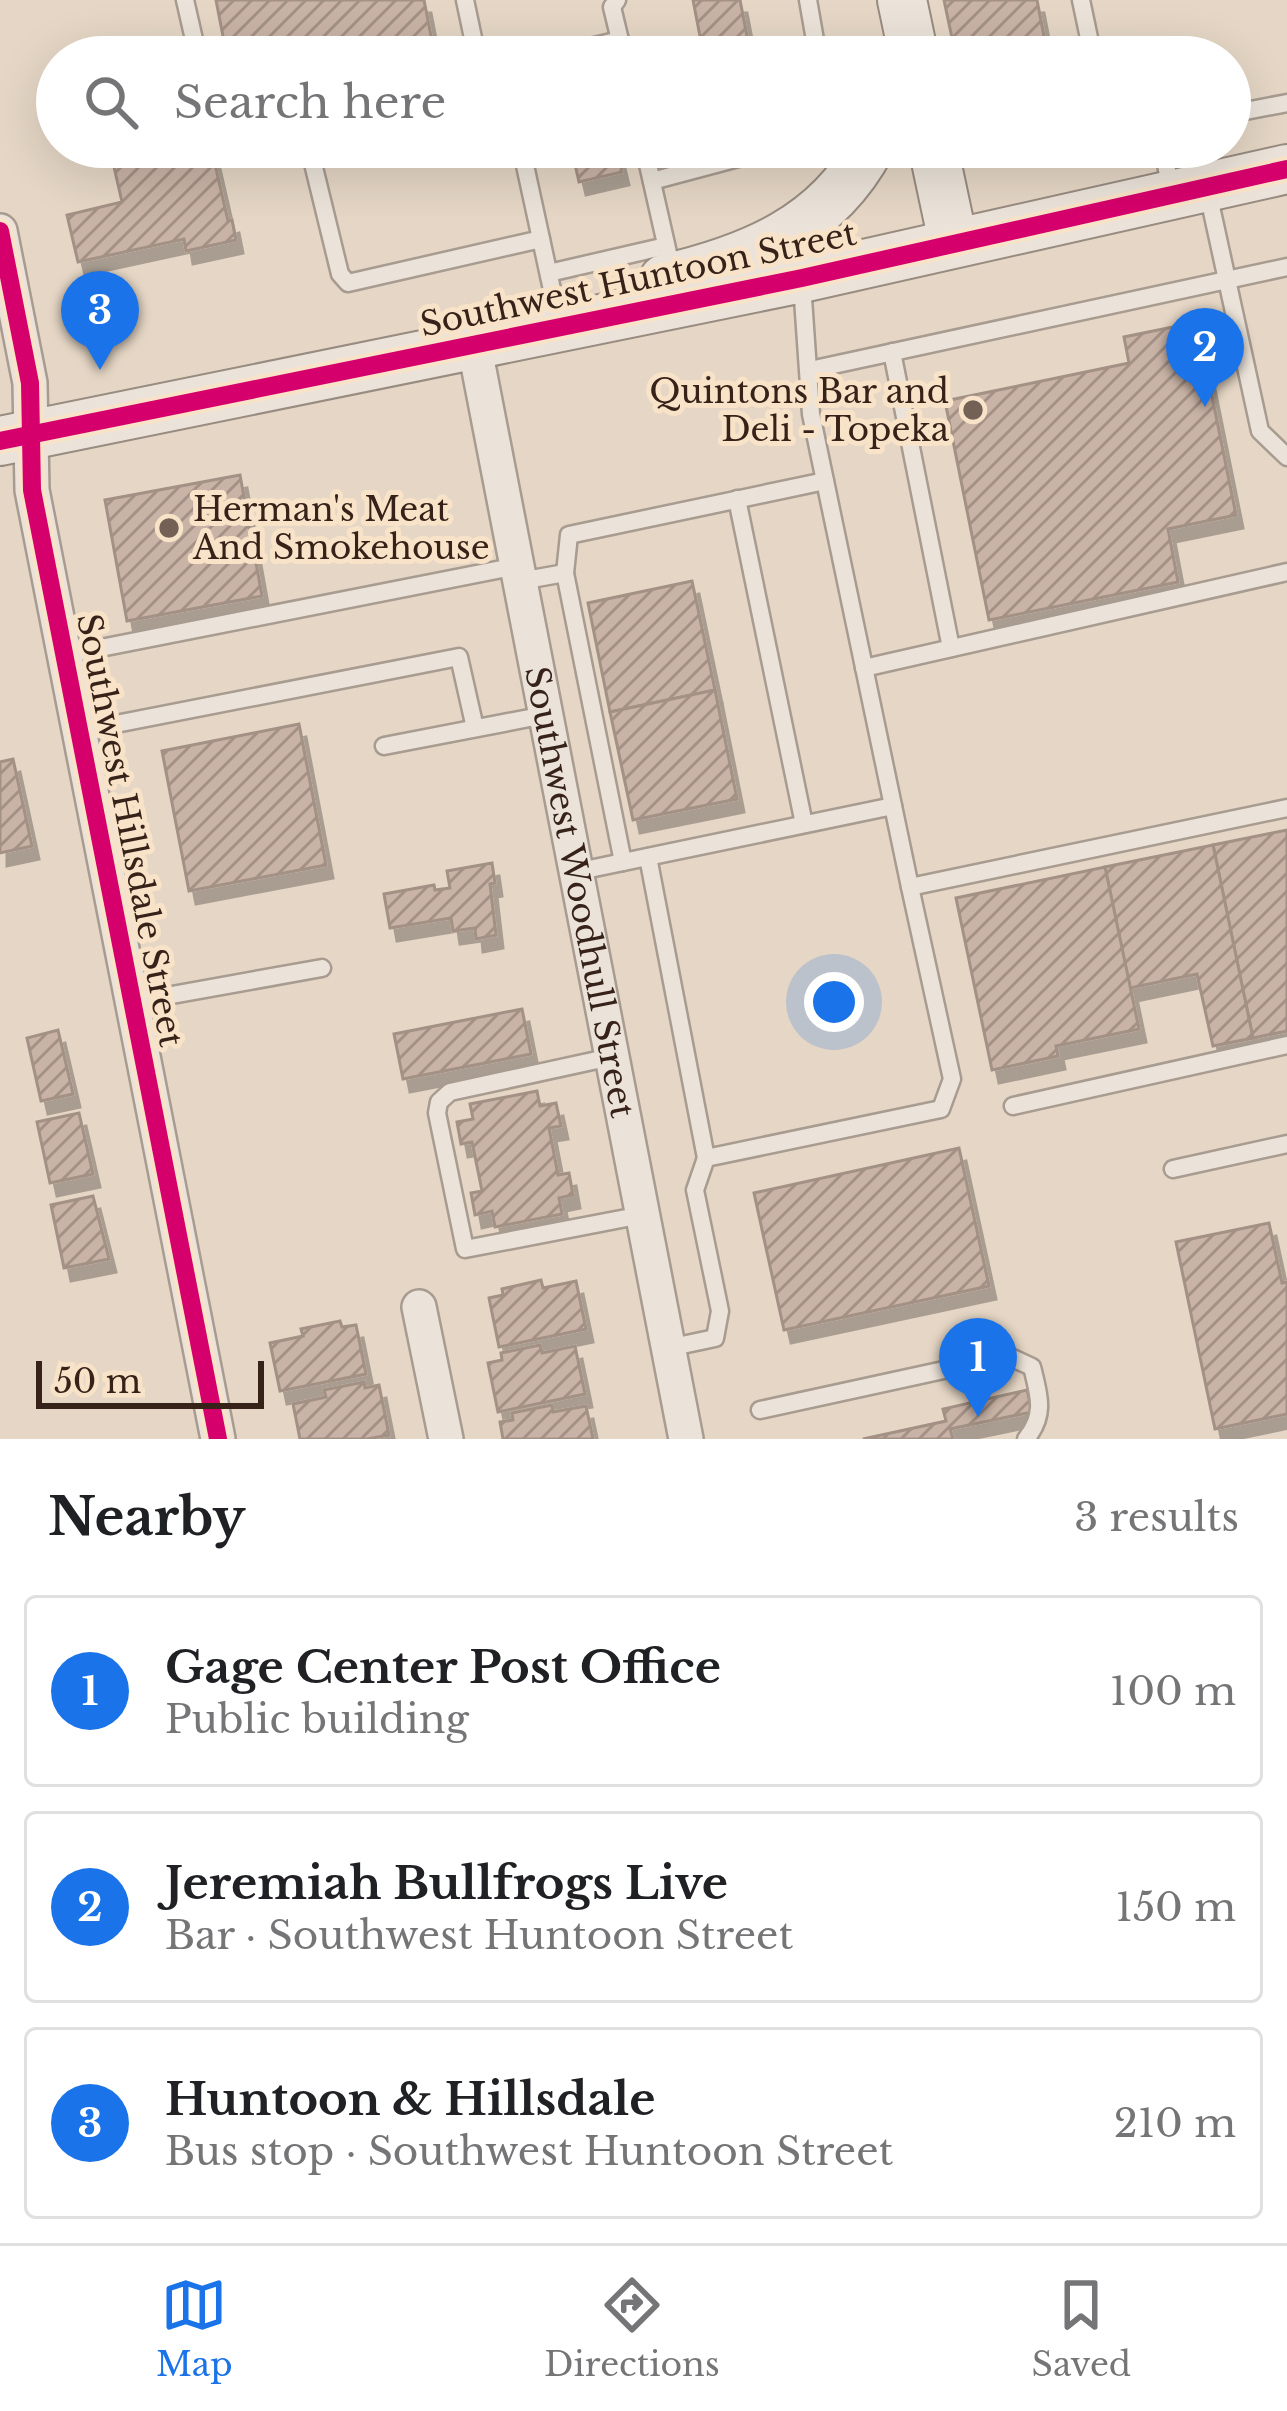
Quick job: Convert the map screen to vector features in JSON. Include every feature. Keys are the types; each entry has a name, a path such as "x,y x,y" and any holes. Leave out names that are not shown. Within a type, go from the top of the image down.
{"main road":[{"path":"884,0 890,36"},
{"path":"902,0 910,36"},
{"path":"560,327 589,299 775,242 818,214 856,168"},
{"path":"937,168 953,241"},
{"name":"Southwest Huntoon Street","path":"673,275 802,278 953,241 1180,176 1287,169"},
{"name":"Southwest Huntoon Street","path":"15,438 560,327"}],"street":[{"name":"Southwest Hillsdale Street","path":"0,231 30,383 15,438 32,490 218,1439"},
{"name":"Southwest Woodhull Street","path":"475,344 686,1439"},
{"path":"419,1307 446,1439"}],"lane":[{"path":"184,0 193,36"},
{"path":"465,0 473,36"},
{"path":"617,0 612,7 619,36"},
{"path":"808,0 814,36"},
{"path":"1081,0 1089,36"},
{"path":"1251,110 1287,103"},
{"path":"314,168 340,274 347,283 541,239"},
{"path":"525,168 560,327"},
{"path":"549,274 673,275 649,168"},
{"path":"652,181 701,168"},
{"path":"1180,176 1226,279 1260,430 1287,457"},
{"path":"810,370 1287,266"},
{"path":"706,1158 941,1108 952,1078 811,414 802,278"},
{"path":"892,352 951,648"},
{"path":"623,862 565,573 569,535 825,481"},
{"path":"737,499 804,824"},
{"path":"864,668 1287,572"},
{"path":"64,655 518,573 565,573"},
{"path":"80,731 459,657 475,728"},
{"path":"383,746 545,716"},
{"path":"575,872 893,806"},
{"path":"910,887 1287,808"},
{"path":"648,857 706,1158 694,1190 720,1311 715,1338 668,1348"},
{"path":"133,1002 322,968"},
{"path":"1012,1106 1287,1045"},
{"path":"611,1058 450,1092 437,1113 465,1249 642,1215"},
{"path":"1173,1169 1287,1144"},
{"path":"760,1410 1008,1356 1032,1366 1042,1406 1025,1439"}],"building":[{"path":"216,0 424,0 431,36 223,36"},
{"path":"693,0 740,0 747,36 700,36"},
{"path":"944,0 1037,0 1044,36 952,36"},
{"path":"114,168 216,168 236,240 186,251 184,239 78,262 67,215 122,202"},
{"path":"576,168 621,168 622,172 579,182"},
{"path":"1197,322 1236,515 1168,529 1178,582 989,620 945,401 1129,363 1124,337"},
{"path":"240,475 262,596 127,621 105,500"},
{"path":"692,581 715,690 610,712 588,603"},
{"path":"715,690 737,799 633,820 610,712"},
{"path":"299,724 326,865 189,891 162,751"},
{"path":"13,759 32,846 0,853 0,762"},
{"path":"1287,830 1287,1031 1253,1038 1213,845"},
{"path":"1213,845 1253,1038 1213,1046 1197,974 1130,988 1105,867"},
{"path":"492,863 496,935 476,939 475,928 453,931 451,918 390,928 384,894 434,885 435,890 450,888 447,871"},
{"path":"1105,867 1139,1029 1056,1046 1058,1056 992,1070 956,898"},
{"path":"522,1009 531,1054 403,1079 394,1034"},
{"path":"58,1030 73,1094 41,1101 27,1038"},
{"path":"537,1091 540,1106 556,1103 561,1126 549,1128 558,1175 569,1173 573,1195 559,1198 562,1214 495,1227 492,1211 475,1215 471,1193 482,1191 472,1142 461,1144 457,1122 473,1119 470,1104"},
{"path":"79,1113 93,1174 50,1183 37,1122"},
{"path":"959,1148 989,1286 784,1330 754,1193"},
{"path":"93,1196 109,1259 64,1268 51,1205"},
{"path":"1269,1223 1282,1283 1287,1282 1287,1414 1215,1429 1176,1242"},
{"path":"541,1280 543,1288 576,1281 586,1329 499,1347 489,1298 503,1295 502,1289"},
{"path":"340,1321 342,1327 356,1325 366,1374 280,1391 270,1343 303,1336 301,1329"},
{"path":"540,1345 542,1353 575,1346 585,1394 498,1412 488,1363 502,1360 501,1353"},
{"path":"364,1382 365,1388 379,1385 389,1435 300,1439 293,1404 326,1397 324,1390"},
{"path":"1027,1390 1032,1412 950,1429 953,1439 863,1439 946,1421 943,1409"},
{"path":"552,1405 553,1412 586,1406 593,1439 503,1439 500,1422 513,1420 512,1413"}],"cycle path":[{"path":"0,441 802,278 1287,169"},
{"path":"0,231 30,383 32,490 218,1439"}],"place":[{"name":"Huntoon & Hillsdale","path":"100,370"},
{"name":"Jeremiah Bullfrogs Live","path":"1205,407"},
{"name":"Quintons Bar and Deli - Topeka","path":"973,410"},
{"name":"Herman's Meat And Smokehouse","path":"169,528"},
{"name":"Gage Center Post Office","path":"978,1417"}]}
